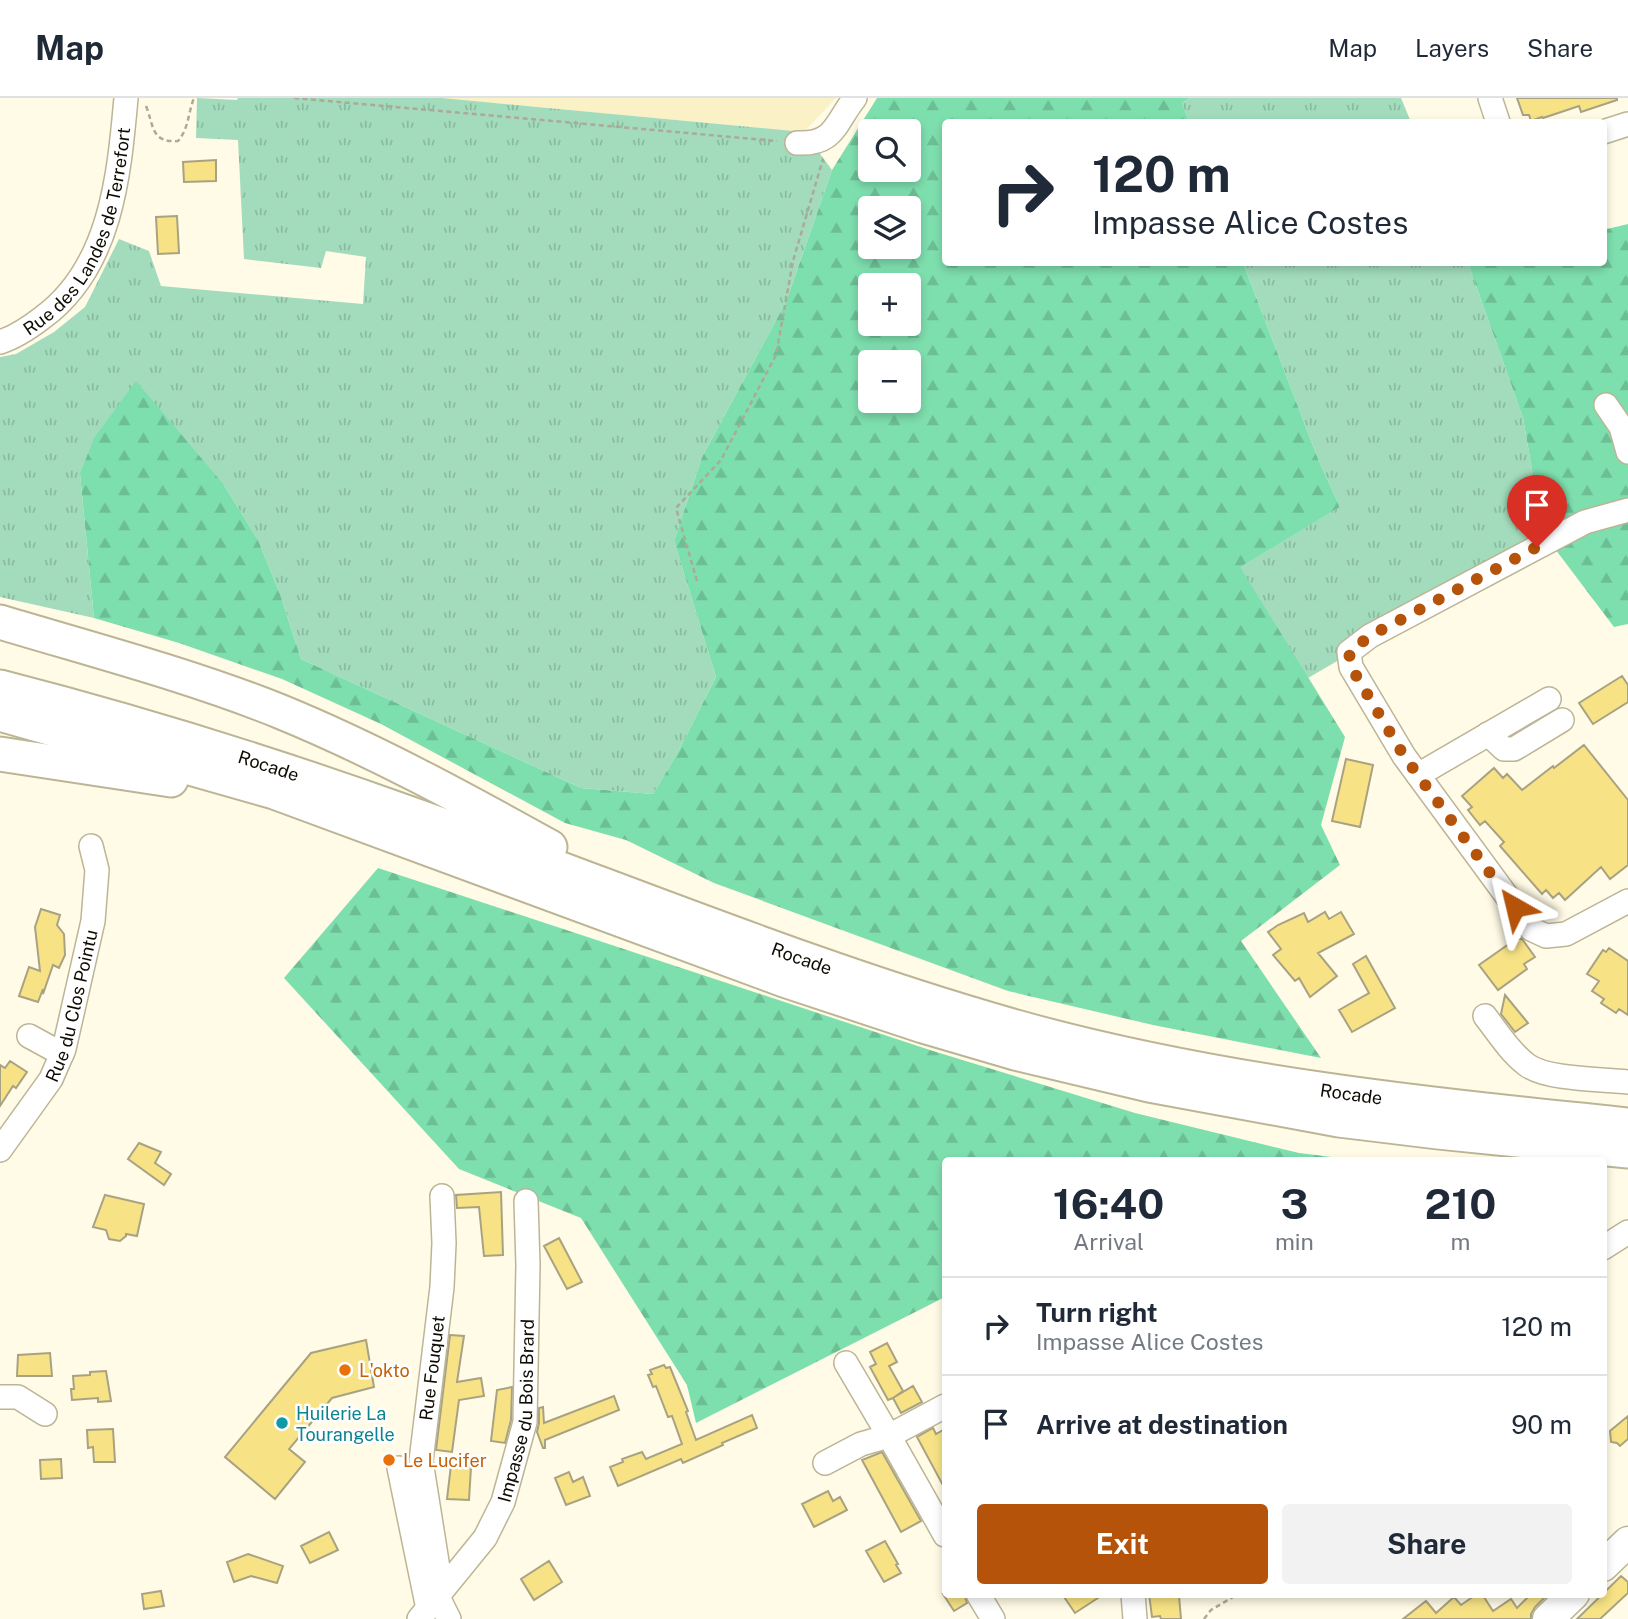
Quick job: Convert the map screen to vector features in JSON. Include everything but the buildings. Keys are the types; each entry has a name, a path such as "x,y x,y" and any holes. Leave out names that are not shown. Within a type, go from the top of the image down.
{"highway":[{"path":"0,622 196,681 305,722 384,759 505,822 640,898"},
{"name":"Rocade","path":"0,687 144,726 299,774 802,957 930,1001 1018,1027 1119,1053 1246,1079 1441,1106 1628,1125"},
{"path":"0,714 274,792 784,980 1015,1053 1149,1085 1339,1121 1628,1151"},
{"path":"0,754 188,783 274,792"}],"main road":[{"path":"1607,1562 1628,1542"},
{"path":"1548,1619 1570,1598"}],"street":[{"name":"Rue des Landes de Terrefort","path":"0,342 20,333 59,304 84,273 95,253 116,182 126,98"},
{"path":"797,143 818,142 829,136 855,98"},
{"path":"1490,98 1497,119"},
{"path":"1607,131 1628,124"},
{"path":"1606,405 1621,427 1628,452"},
{"path":"1628,510 1585,522 1370,636 1349,652 1351,667 1404,756 1531,929 1546,936 1566,934 1628,901"},
{"path":"1418,775 1549,699"},
{"path":"1488,734 1504,749 1514,749 1562,720"},
{"name":"Rue du Clos Pointu","path":"0,1150 51,1079 62,1054 93,921 97,870 91,846"},
{"path":"1485,1016 1511,1050 1529,1067 1549,1074 1628,1082"},
{"path":"29,1036 62,1054"},
{"name":"Rue Fouquet","path":"442,1196 442,1287 421,1461 438,1568 429,1608 449,1619"},
{"name":"Impasse du Bois Brard","path":"429,1608 485,1538 502,1502 525,1422 528,1265 526,1201"},
{"path":"1607,1245 1628,1232"},
{"path":"846,1363 942,1530"},
{"path":"0,1397 18,1397 45,1414"},
{"path":"825,1463 861,1444 889,1436 942,1408"},
{"path":"398,1468 429,1608"},
{"path":"980,1598 993,1619"},
{"path":"1133,1598 1135,1619"}],"path":[{"path":"143,98 153,131 164,141 178,141 185,133 194,98"},
{"path":"295,98 797,143"},
{"path":"696,581 676,508 721,460 776,355 793,261 829,136"},
{"path":"1204,1619 1211,1610 1231,1598"}],"shaded area":[{"path":"442,98 836,98 804,132"}],"green space":[{"path":"197,98 442,98 804,132 832,170 786,302 702,457 674,541 716,677 677,754 653,794 581,788 301,659 280,594 258,540 224,485 80,474 94,618 0,597 0,357 16,354 54,332 85,307 119,239 149,251 161,286 363,304 366,257 326,251 321,268 244,259 238,140 196,138"},
{"path":"877,98 1190,98 1182,103 1188,119 942,119 942,266 1244,266 1318,459 1340,507 1240,567 1345,737 1321,825 1340,865 1241,941 1321,1058 1153,1025 1008,991 714,883 626,840 565,823 381,724 282,679 179,643 94,618 80,474 94,438 136,381 224,485 258,540 280,594 301,659 581,788 653,794 677,754 716,677 674,541 702,457 786,302 832,170 858,128 858,182 921,182 921,119 864,119"},
{"path":"1190,98 1401,98 1410,119 1188,119 1182,103"},
{"path":"1628,224 1628,624 1614,627 1543,533 1523,418 1469,266 1607,266 1607,229"},
{"path":"1244,266 1469,266 1523,418 1543,533 1547,539 1308,678 1239,567 1340,507 1318,459"},
{"path":"378,868 933,1051 1135,1113 1299,1153 1332,1157 942,1157 942,1299 696,1423 687,1385 581,1218 459,1169 284,978"}],"place":[{"name":"L'okto","path":"345,1370"},
{"name":"Huilerie La Tourangelle","path":"282,1423"},
{"name":"Le Lucifer","path":"389,1460"}],"route":[{"path":"1515,907 1404,756 1351,667 1349,652 1370,636 1537,547"}]}
